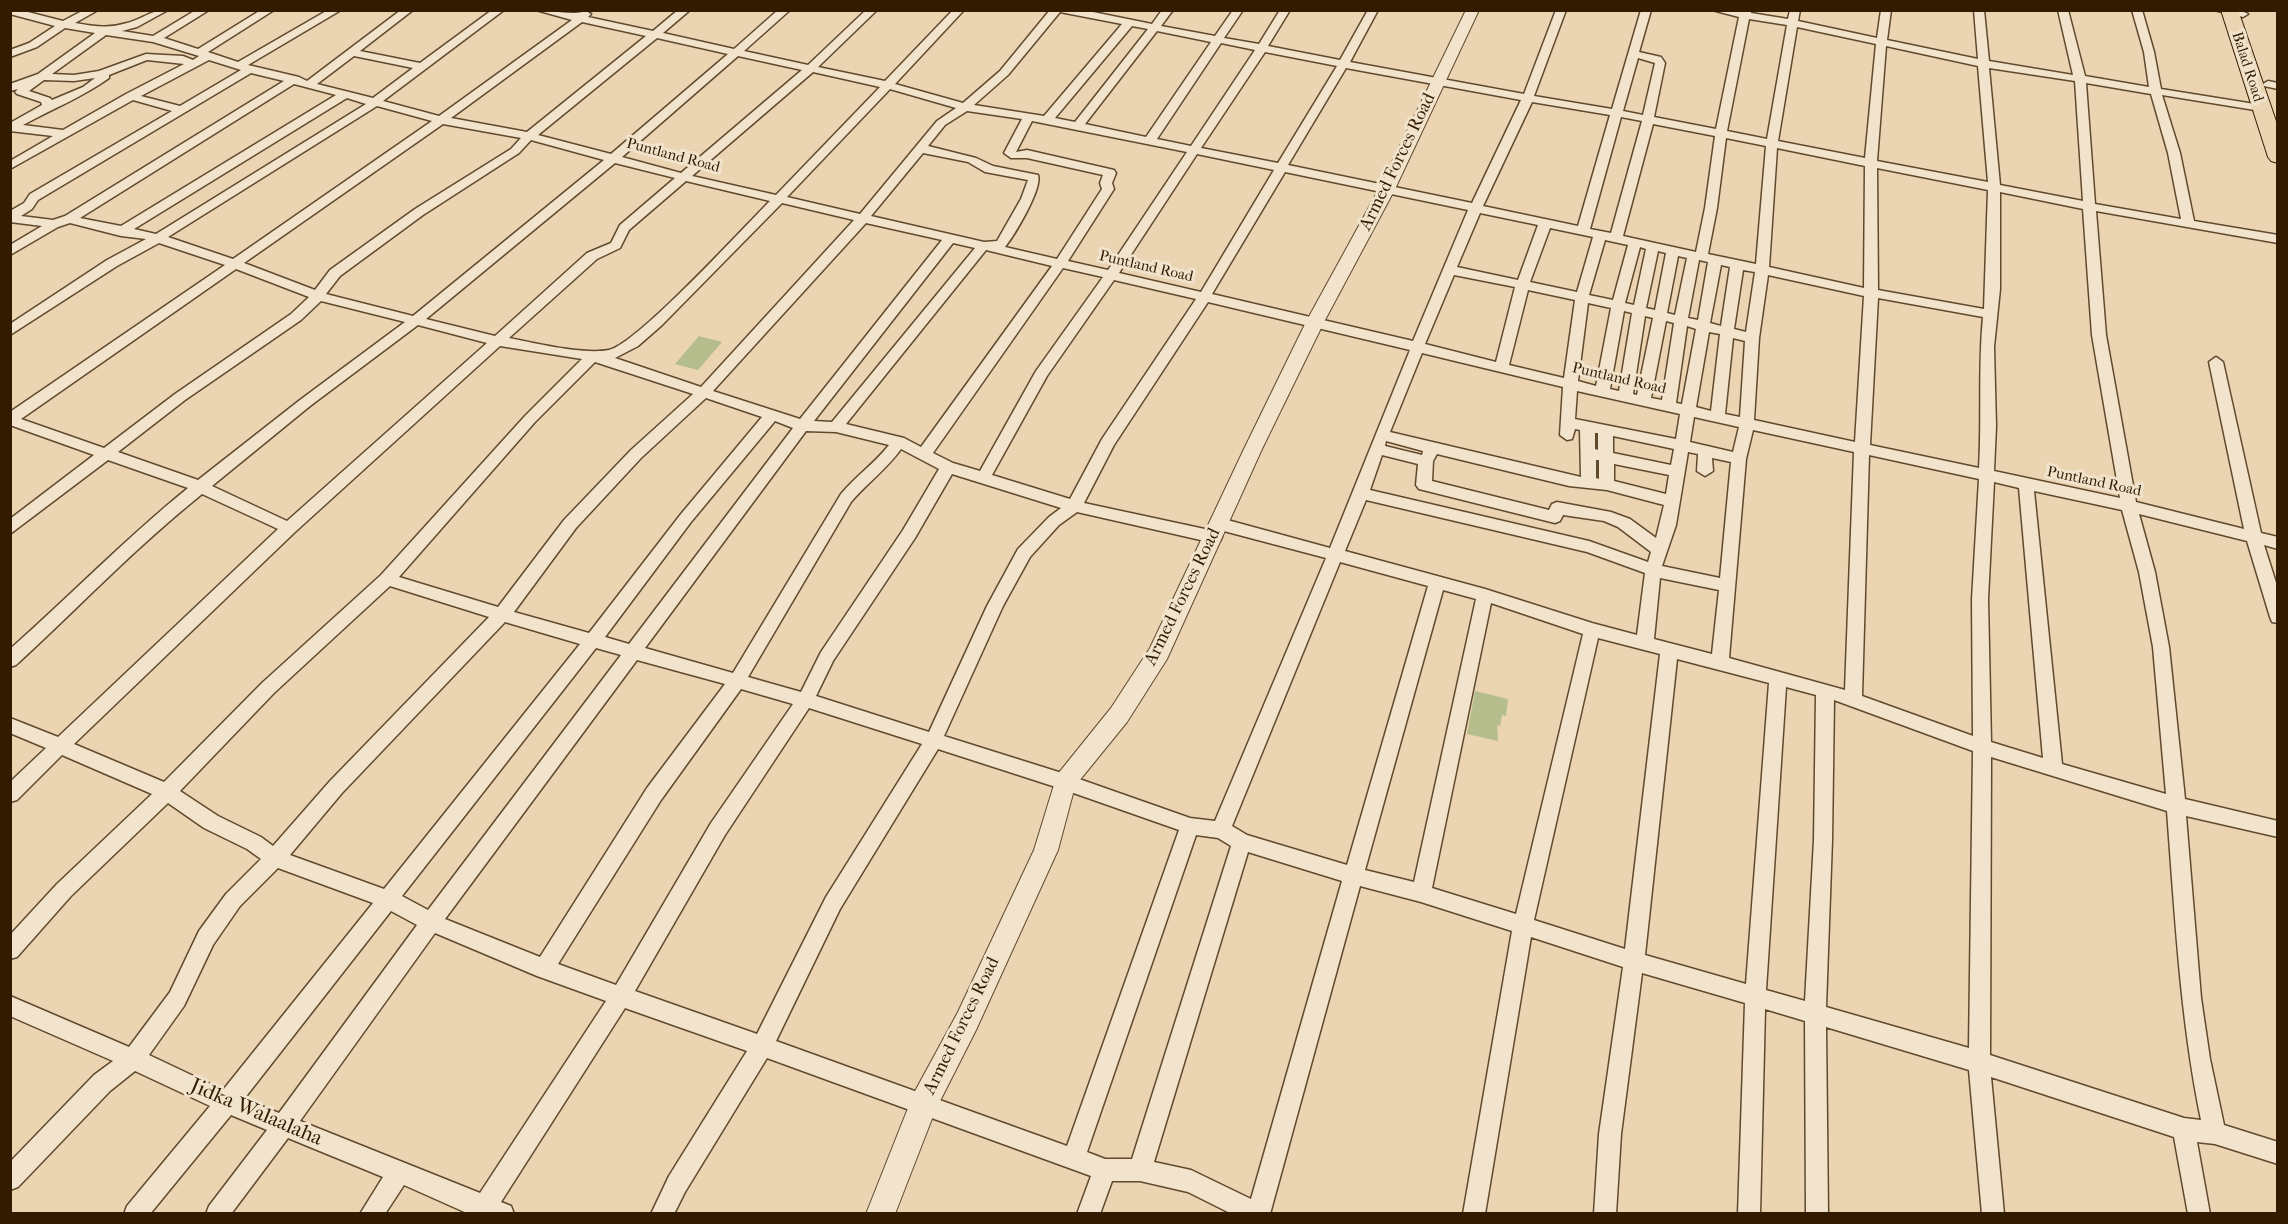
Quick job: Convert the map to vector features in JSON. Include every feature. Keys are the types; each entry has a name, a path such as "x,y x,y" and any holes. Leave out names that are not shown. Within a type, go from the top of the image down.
{"highway":[{"name":"Balad Road","path":"2232,11 2273,85 2269,110"},
{"name":"Balad Road","path":"2232,11 2269,110 2277,157"}],"street":[{"path":"10,27 45,10"},
{"path":"10,54 33,45 50,32 93,10"},
{"path":"48,106 46,100 21,92 103,32 133,25 163,10"},
{"path":"155,39 204,10"},
{"path":"10,166 200,57 270,10"},
{"path":"10,217 27,206 34,196 179,109 336,10"},
{"path":"310,84 408,10"},
{"path":"10,331 112,263 158,238 375,104 382,95 499,10"},
{"path":"542,10 586,14 655,34 887,85 965,107 1029,116 1150,140 1193,151 1386,189 1870,293 1989,314"},
{"path":"10,528 180,397 296,317 318,296 335,273 419,212 515,151 529,136 685,10"},
{"path":"10,660 83,594 155,523 305,403 415,321 615,157 784,10"},
{"path":"10,794 61,748 289,528 592,256 616,244 624,228 810,69 872,10"},
{"path":"10,950 64,890 167,792 268,688 387,579 530,419 593,356 614,354 633,343 657,322 779,199 958,10"},
{"path":"10,1179 102,1083 133,1059 177,999 206,938 233,900 276,858 336,787 502,615 578,515 636,454 704,392 863,218 922,149 941,123 965,107 1004,73 1056,10"},
{"path":"1064,10 1437,82 1721,133 2140,216 2277,239"},
{"path":"1078,126 1168,10"},
{"path":"1150,140 1238,10"},
{"path":"984,477 1041,374 1111,275 1285,10"},
{"path":"662,1214 677,1184 763,1045 833,903 933,742 995,606 1024,553 1054,521 1074,506 1107,443 1204,297 1344,64 1373,10"},
{"name":"Armed Forces Road","path":"880,1214 924,1103 967,1021 1046,850 1065,782 1119,715 1159,653 1253,449 1386,189 1473,10"},
{"path":"1221,830 1475,209 1528,98 1561,10"},
{"path":"1583,231 1646,10"},
{"path":"1717,10 1794,17 1881,43 1981,63 2080,81 2269,110"},
{"path":"1853,700 1862,448 1871,313 1871,162 1886,10"},
{"path":"1978,10 1981,63 1994,186 1992,289 1989,314 1989,426 1980,599 1982,747 1979,1062 1993,1214"},
{"path":"2064,10 2080,81 2099,335 2129,506 2147,572 2161,647 2191,998 2199,1059 2215,1134"},
{"path":"2137,10 2149,52 2156,93 2174,153 2188,223"},
{"name":"Puntland Road","path":"10,11 65,25 155,39 200,57 295,79 375,104 441,120 529,136 615,157 683,177 1316,322 1643,402 2129,506 2277,543"},
{"path":"1646,643 1653,570 1668,525 1703,325 1703,257 1721,133 1746,12"},
{"path":"10,419 62,387 140,329 441,120 586,14"},
{"path":"1720,662 1739,459 1747,424 1752,338 1762,270 1772,143 1794,17"},
{"path":"1047,120 1129,23"},
{"path":"354,53 421,66"},
{"path":"1616,239 1648,120 1660,63 1657,59 1634,54"},
{"path":"12,127 48,106 87,89 111,72 141,58 151,56 183,59 200,57"},
{"path":"10,88 40,77 85,77 111,72"},
{"path":"10,251 54,224 69,219 295,79"},
{"path":"121,232 346,94"},
{"path":"130,96 179,109"},
{"path":"922,456 1060,264 1108,189 1106,183 1110,173 1027,154 1016,156 1010,153 1029,116"},
{"path":"12,127 65,134"},
{"path":"836,427 983,246 1001,244 1028,200 1034,178 989,169 972,160 922,149"},
{"path":"10,217 54,224"},
{"path":"69,219 121,232 158,238 318,296 496,341 593,356 804,426 836,427 899,442 922,456 948,467 1074,506 1217,531 1335,555 1485,595 1592,630 1825,690 1982,747 2053,769 2175,805 2277,829"},
{"path":"1501,368 1522,286 1545,224"},
{"path":"1600,235 1582,298 1573,354 1568,429 1587,426 1605,429 1739,459"},
{"path":"217,1214 431,922 842,373 950,239"},
{"path":"1602,392 1618,305 1635,243"},
{"path":"1625,397 1638,311 1653,246"},
{"path":"1643,402 1673,251"},
{"path":"1668,407 1681,320 1703,257"},
{"path":"1717,418 1726,331 1737,264"},
{"path":"1451,270 1618,305 1752,338"},
{"path":"2216,362 2254,538 2277,617"},
{"path":"135,1214 227,1103 593,640 686,518 771,416"},
{"path":"10,419 201,487 289,528"},
{"path":"1587,426 1589,484"},
{"path":"1605,429 1607,485"},
{"path":"544,969 654,794 737,681 846,498 859,482 884,462 899,442"},
{"path":"1380,442 1429,454 1589,484 1607,485 1672,501"},
{"path":"1705,450 1705,471"},
{"path":"1588,453 1678,472"},
{"path":"1429,454 1424,485 1555,517"},
{"path":"489,1211 621,996 718,830 805,700 826,657 909,534 948,467"},
{"path":"2026,484 2053,769"},
{"path":"1359,493 1589,547 1653,570 1727,586"},
{"path":"1551,538 1557,508 1606,516 1624,523 1660,550"},
{"path":"387,579 502,615 805,700 1065,782 1190,826 1221,830 1242,842 1354,876 1421,893 1755,997 1815,1012 1979,1062 2184,1129 2215,1134 2277,1153"},
{"path":"10,725 167,792 194,812 254,843 276,858 388,899 431,922 544,969 924,1103 971,1123 1073,1160 1105,1170 1140,1170 1191,1180 1221,1197 1258,1213 1437,582"},
{"path":"1421,893 1485,595"},
{"path":"1474,1214 1523,926 1592,630"},
{"path":"1605,1214 1610,1134 1634,961 1669,651"},
{"path":"1749,1214 1755,997 1778,678"},
{"path":"1817,1214 1815,1012 1825,690"},
{"path":"1073,1160 1190,826"},
{"path":"1140,1170 1242,842"},
{"name":"Jidka Walaalaha","path":"10,1006 133,1059 227,1103 489,1211"},
{"path":"2184,1129 2199,1214"},
{"path":"1088,1214 1105,1170"},
{"path":"371,1214 399,1173"}],"green space":[{"path":"699,336 722,342 698,370 675,364"},
{"path":"1475,691 1508,699 1506,716 1502,715 1500,726 1497,725 1498,741 1467,734"}]}
